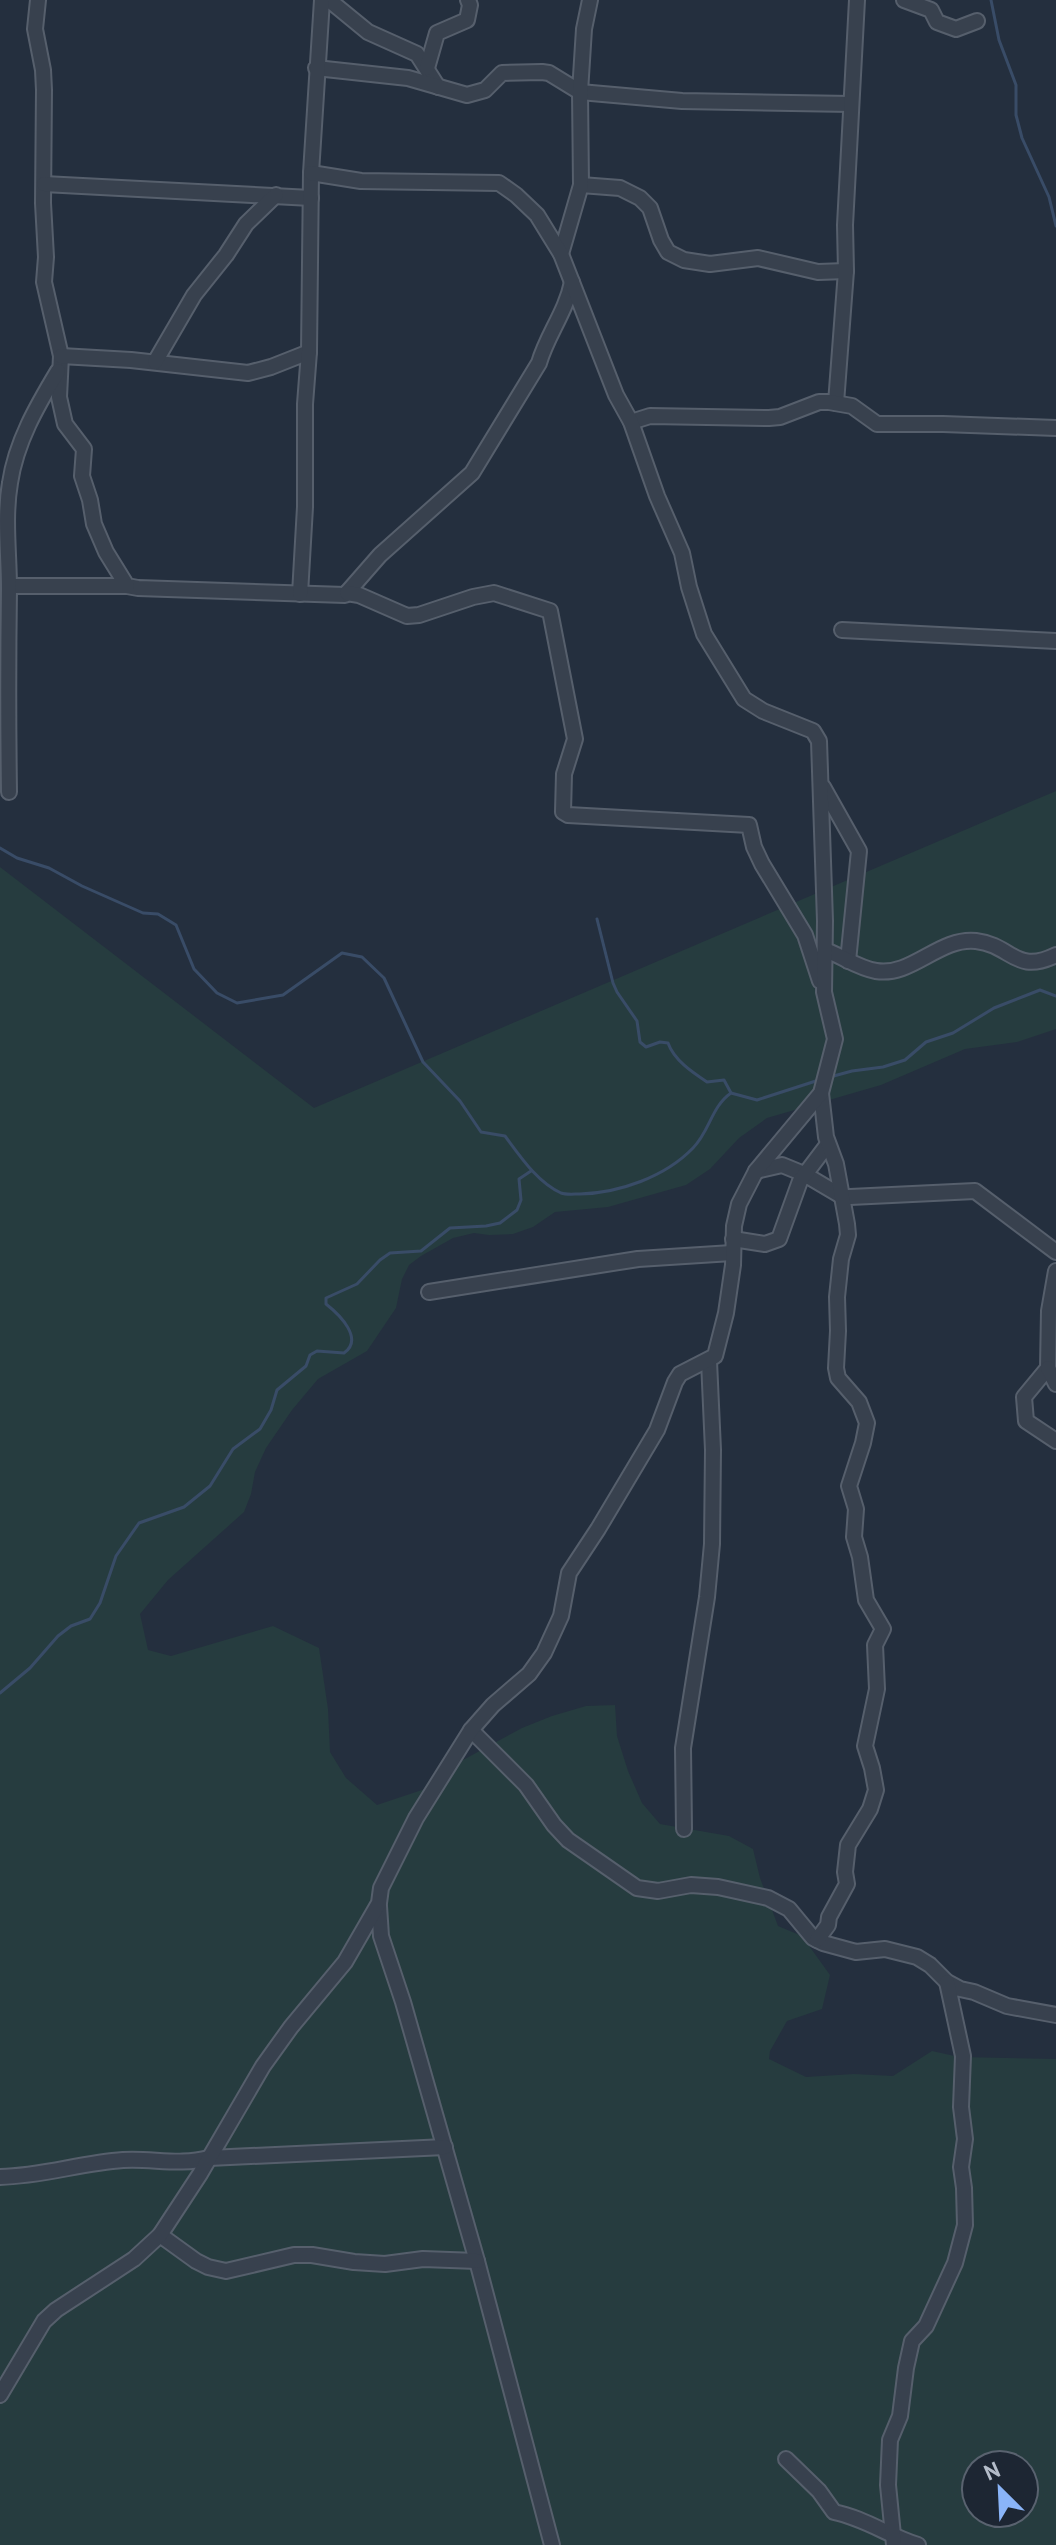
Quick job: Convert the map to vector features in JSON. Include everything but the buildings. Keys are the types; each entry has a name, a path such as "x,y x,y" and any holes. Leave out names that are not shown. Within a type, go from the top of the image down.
{"street":[{"path":"38,0 35,29 44,90 44,282 61,361 59,397 65,424 84,449 82,476 94,524 106,552 127,586"},
{"path":"300,594 305,507 311,173 322,0"},
{"path":"329,0 368,32 417,54 438,87"},
{"path":"427,68 437,33 467,20 468,0"},
{"path":"561,254 581,185 580,92 584,29 590,0"},
{"path":"836,403 846,271 845,225 857,0"},
{"path":"904,0 931,10 937,22 956,29 977,21"},
{"path":"316,68 408,78 472,95 485,90 502,73 534,71 549,73 580,92 682,101 851,104"},
{"path":"311,173 361,181 499,183 537,215 561,254 616,395 631,422 657,496 682,553 704,634 744,699 817,735 821,782 824,992"},
{"path":"44,184 311,198"},
{"path":"581,185 620,188 640,198 650,208 668,252 684,260 710,264 758,258 818,272 846,271"},
{"path":"155,362 194,295 246,224 276,195"},
{"path":"9,586 127,586 340,596 347,593 380,555 472,473 539,363 568,300 572,281"},
{"path":"61,361 155,362 248,373 309,352"},
{"path":"9,792 9,484 31,420 61,361"},
{"path":"631,422 650,416 780,417 819,402 852,406 877,424 1056,428"},
{"path":"347,593 359,595 407,616 494,593 550,611 575,739 563,780 563,812 568,815 749,825 762,864 805,935 824,992 835,1039 821,1093 828,1144 836,1164 848,1235 839,1272 836,1368 838,1378 859,1402 867,1423 849,1486 856,1509 854,1537 866,1600 883,1629 875,1645 877,1689 865,1746 876,1790 870,1809 848,1845 847,1884 829,1917 828,1925 817,1940"},
{"path":"842,630 1056,641"},
{"path":"821,782 859,851 848,961"},
{"path":"825,950 879,972 892,971 946,946 971,940 991,944 1025,963 1039,962 1056,955"},
{"path":"552,2545 445,2147 381,1936 381,1888 424,1805 471,1730 535,1667 561,1616 569,1573 657,1430 680,1374 715,1356 732,1274 732,1246 739,1204 756,1171 821,1093"},
{"path":"429,1292 638,1259 765,1244 779,1239 804,1174 828,1144"},
{"path":"756,1171 782,1165 843,1197 975,1191 1056,1252"},
{"path":"1056,1271 1049,1311 1048,1368 1056,1384"},
{"path":"684,1829 683,1748 707,1597 712,1544 713,1450 709,1361"},
{"path":"1048,1368 1024,1397 1026,1421 1056,1441"},
{"path":"471,1730 526,1785 568,1840 631,1884 658,1891 691,1885 718,1887 768,1898 789,1909 817,1940 856,1952 885,1949 917,1957 947,1982 1007,2006 1056,2015"},
{"path":"0,2395 44,2321 134,2259 160,2235 263,2066 345,1962 379,1903"},
{"path":"894,2541 888,2485 890,2440 900,2416 912,2341 931,2316 955,2263 965,2225 961,2167 965,2139 961,2107 963,2056 947,1982"},
{"path":"0,2177 128,2159 182,2163 209,2158 445,2147"},
{"path":"160,2235 196,2261 226,2271 303,2255 385,2264 423,2259 477,2261"},
{"path":"786,2459 819,2491 834,2512 855,2517 894,2541 918,2545"}],"green space":[{"path":"1056,791 1056,1029 1017,1042 965,1049 881,1085 767,1118 739,1138 710,1169 686,1185 608,1207 555,1212 533,1227 513,1234 474,1233 453,1238 421,1256 409,1265 402,1279 396,1308 367,1351 318,1379 292,1410 266,1448 255,1472 244,1512 168,1580 140,1614 148,1650 171,1656 273,1626 319,1648 328,1709 330,1752 346,1778 377,1805 437,1785 463,1760 522,1728 586,1706 615,1705 617,1736 642,1803 660,1824 729,1836 753,1849 778,1926 802,1936 830,1975 822,2009 787,2021 770,2051 769,2059 806,2077 854,2074 893,2076 932,2051 959,2057 1056,2059 1056,2545 0,2545 0,867 314,1108"}],"waterway":[{"path":"991,0 999,40 1016,85 1016,115 1022,138 1049,197 1056,226"},
{"path":"0,848 143,913 158,914 176,925 194,969 217,993 237,1003 283,995 342,953 362,957 384,978 423,1062 460,1101 481,1132 505,1136 537,1175 563,1194 595,1193 626,1187 669,1167 699,1141 719,1105 731,1093 757,1100 819,1080"},
{"path":"597,919 613,983 637,1021 640,1042 646,1047 660,1042 668,1043 690,1070 707,1082 724,1080 731,1093"},
{"path":"830,1077 905,1060 926,1042 953,1033 994,1008 1040,990 1056,996"},
{"path":"0,1693 30,1668 58,1636 71,1626 90,1619 100,1603 116,1556 139,1523 184,1507 210,1486 233,1449 260,1429 271,1410 277,1390 306,1366 310,1355 317,1351 344,1353 350,1347 352,1341 348,1327 326,1304 326,1298 357,1284 390,1253 421,1251 450,1228 500,1223 517,1210 521,1200 519,1179 531,1171"}]}
